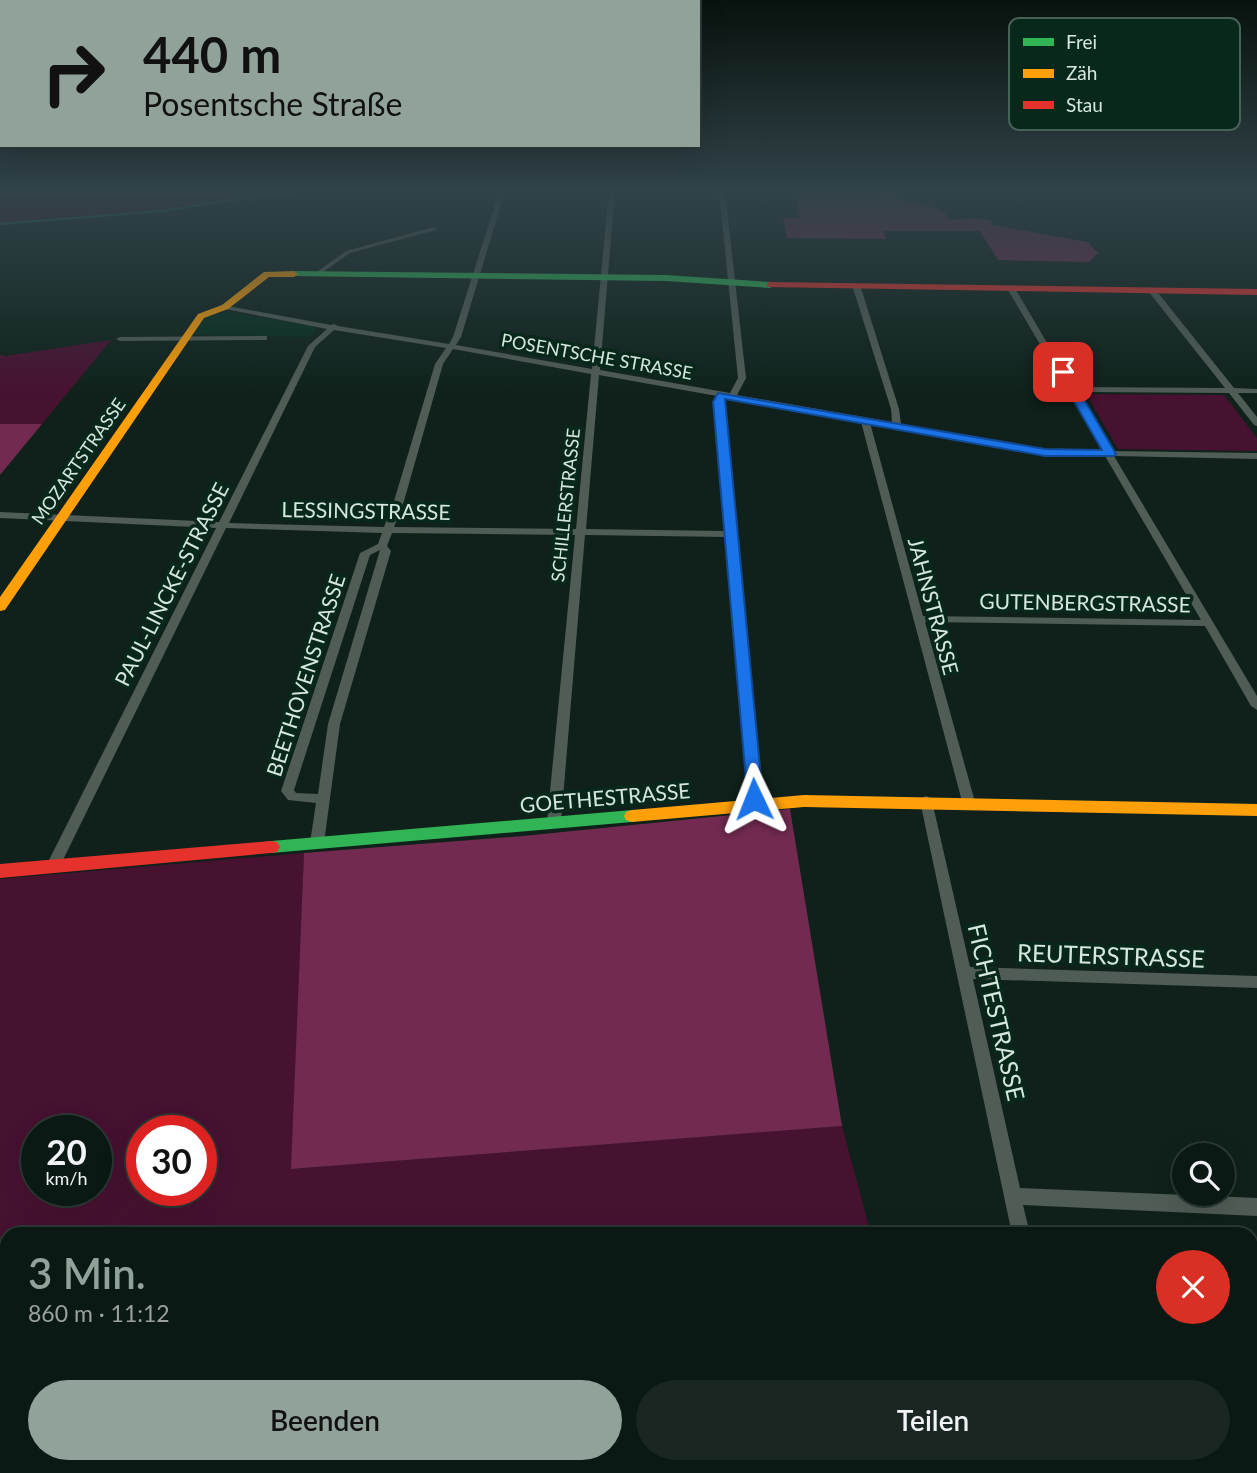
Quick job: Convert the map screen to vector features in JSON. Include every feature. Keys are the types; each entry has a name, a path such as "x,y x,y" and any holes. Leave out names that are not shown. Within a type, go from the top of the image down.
{"street":[{"path":"317,274 337,260"},
{"name":"BEETHOVENSTRASSE","path":"322,799 293,797 287,791 365,553 382,546 439,364 457,337 481,260"},
{"name":"SCHILLERSTRASSE","path":"554,822 605,260"},
{"path":"730,260 742,378 719,402 756,805"},
{"name":"MOZARTSTRASSE","path":"0,607 201,316 225,307 267,274 603,277 857,288 1257,292"},
{"path":"857,288 895,409 897,426"},
{"name":"GUTENBERGSTRASSE","path":"1012,290 1073,389 1257,706"},
{"path":"1152,291 1257,423"},
{"name":"POSENTSCHE STRASSE","path":"225,307 376,336 450,346 1045,452 1252,456"},
{"name":"PAUL-LINCKE-STRASSE","path":"53,866 312,346 334,326"},
{"path":"120,339 264,338"},
{"path":"1073,389 1257,391"},
{"name":"JAHNSTRASSE","path":"865,420 968,802"},
{"path":"1252,456 1257,470"},
{"name":"LESSINGSTRASSE","path":"0,515 388,530 732,534"},
{"name":"BEETHOVENSTRASSE","path":"317,844 334,724 386,551 382,546"},
{"name":"GUTENBERGSTRASSE","path":"918,619 1209,623"},
{"name":"GOETHESTRASSE","path":"0,871 824,801 926,801 1257,810"},
{"name":"FICHTESTRASSE","path":"926,801 1020,1227"},
{"name":"REUTERSTRASSE","path":"964,973 1257,982"},
{"path":"1013,1196 1257,1207"}],"shaded area":[{"path":"998,260 1091,260 1089,262"},
{"path":"230,312 317,327 311,337 194,335 205,317"},
{"path":"111,340 42,424 0,424 0,354 5,356"},
{"path":"1086,394 1224,395 1257,438 1257,451 1118,449"},
{"path":"0,424 42,424 0,475"},
{"path":"790,809 842,1126 291,1169 304,853 523,836"},
{"path":"304,853 292,1169 842,1126 869,1227 0,1227 0,879"}],"traffic: fast":[{"path":"294,274 666,278 770,285"},
{"path":"271,847 632,816"}],"traffic: slow":[{"path":"0,607 201,316 225,307 267,274 294,274"},
{"path":"632,816 804,801 1257,810"}],"traffic: jam":[{"path":"770,285 1257,292"},
{"path":"0,871 271,847"}],"route":[{"path":"754,799 753,758 719,399 722,395 1045,452 1110,454 1063,372"}]}
